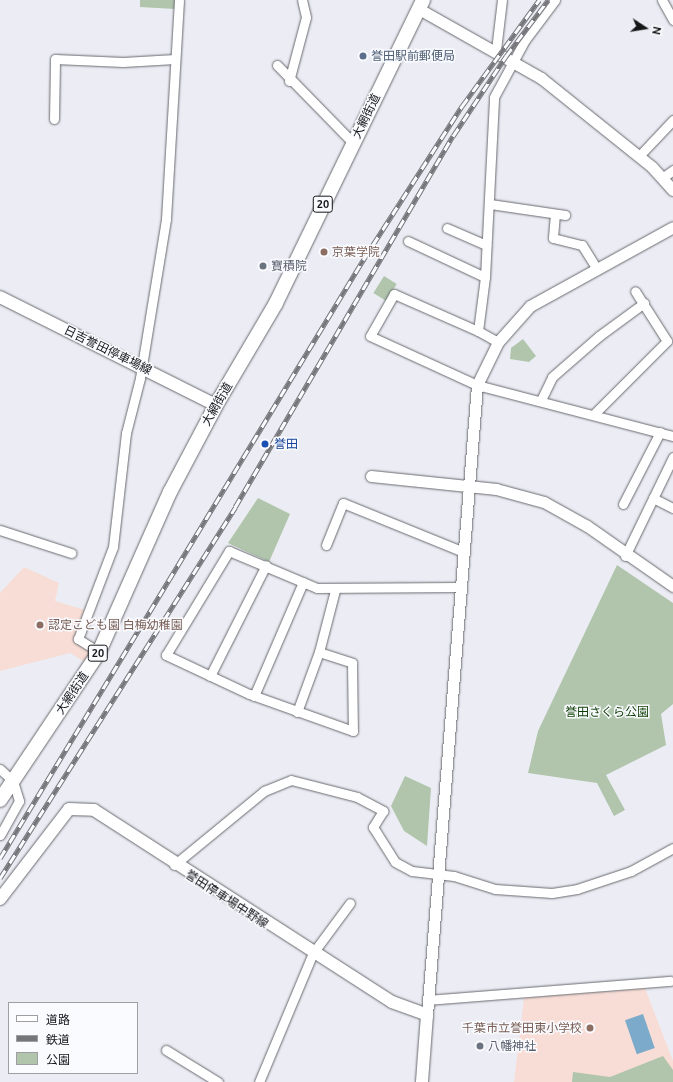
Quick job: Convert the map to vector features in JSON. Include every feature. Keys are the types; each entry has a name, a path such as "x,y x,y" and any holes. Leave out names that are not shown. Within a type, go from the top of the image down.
{"main road":[{"name":"大網街道","path":"0,800 99,652 170,492 216,405 276,303 421,4"},
{"name":"日吉誉田停車場線","path":"0,297 141,366 216,405"},
{"name":"誉田停車場中野線","path":"0,899 63,816 76,807 108,816 174,865 313,953 392,1002 427,1015"},
{"path":"422,1082 427,1015"}],"street":[{"path":"99,652 78,639 113,547 126,433 141,366 166,219 179,0"},
{"path":"289,81 306,17 302,0"},
{"path":"496,50 502,0"},
{"path":"478,331 485,277 486,244 490,204 494,97 514,60 555,0"},
{"path":"662,0 673,20"},
{"path":"421,4 514,60 638,156 673,190"},
{"path":"54,119 55,59 123,62 175,59"},
{"path":"277,65 289,81 352,144"},
{"path":"638,156 673,120"},
{"path":"662,178 673,170"},
{"path":"490,204 565,215"},
{"path":"555,214 552,238 582,245 596,267"},
{"path":"427,1015 439,872 461,551 477,385 498,342 530,306 596,267 673,227"},
{"path":"447,228 486,244"},
{"path":"408,241 485,277"},
{"path":"595,414 667,341 635,291"},
{"path":"498,342 478,331 394,294 370,336 477,385 672,434"},
{"path":"541,400 552,378 599,336 644,304"},
{"path":"624,504 660,432"},
{"path":"625,556 673,457"},
{"path":"371,476 496,488 544,502 587,526 625,556 673,586"},
{"path":"653,498 673,508"},
{"path":"326,545 342,503 461,551"},
{"path":"0,530 71,553"},
{"path":"319,652 352,663 353,731 254,696 166,655 229,551 266,565 303,582 335,590 459,587"},
{"path":"210,676 266,565"},
{"path":"254,696 303,582"},
{"path":"297,712 319,652 335,590"},
{"path":"0,770 13,781 19,801 0,835"},
{"path":"174,865 264,791 291,780 357,797 383,811 373,827 395,862 412,870 439,872 495,889 552,893 631,872 673,848"},
{"path":"259,1082 313,953 350,903"},
{"path":"428,1000 670,981"},
{"path":"166,1050 218,1082"}],"shaded area":[{"name":"認定こども園 白梅幼稚園","path":"24,567 59,583 55,601 85,610 75,639 93,651 85,662 70,653 0,671 0,593"},
{"name":"千葉市立誉田東小学校","path":"645,988 673,1061 673,1082 514,1082 524,998"}],"green space":[{"path":"140,0 176,0 175,9 140,7"},
{"path":"384,276 397,284 386,301 373,293"},
{"path":"523,339 536,356 529,362 510,359 511,348"},
{"path":"258,498 290,514 269,562 228,543"},
{"name":"誉田さくら公園","path":"617,565 673,603 673,704 661,714 666,745 606,775 625,810 614,816 597,783 528,773 538,731"},
{"path":"405,776 431,788 427,846 404,831 391,806"},
{"path":"663,1056 673,1070 673,1082 572,1082 573,1072 610,1077"}],"water":[{"path":"643,1014 655,1048 637,1054 625,1020"}],"railway":[{"path":"0,858 363,260 462,106 539,0"},
{"path":"0,878 235,507 453,136 506,56 548,0"}],"place":[{"name":"誉田駅前郵便局","path":"363,56"},
{"name":"京葉学院","path":"324,252"},
{"name":"寶積院","path":"263,266"},
{"name":"誉田","path":"265,444"},
{"name":"認定こども園 白梅幼稚園","path":"40,625"},
{"name":"千葉市立誉田東小学校","path":"590,1028"},
{"name":"八幡神社","path":"480,1046"}]}
